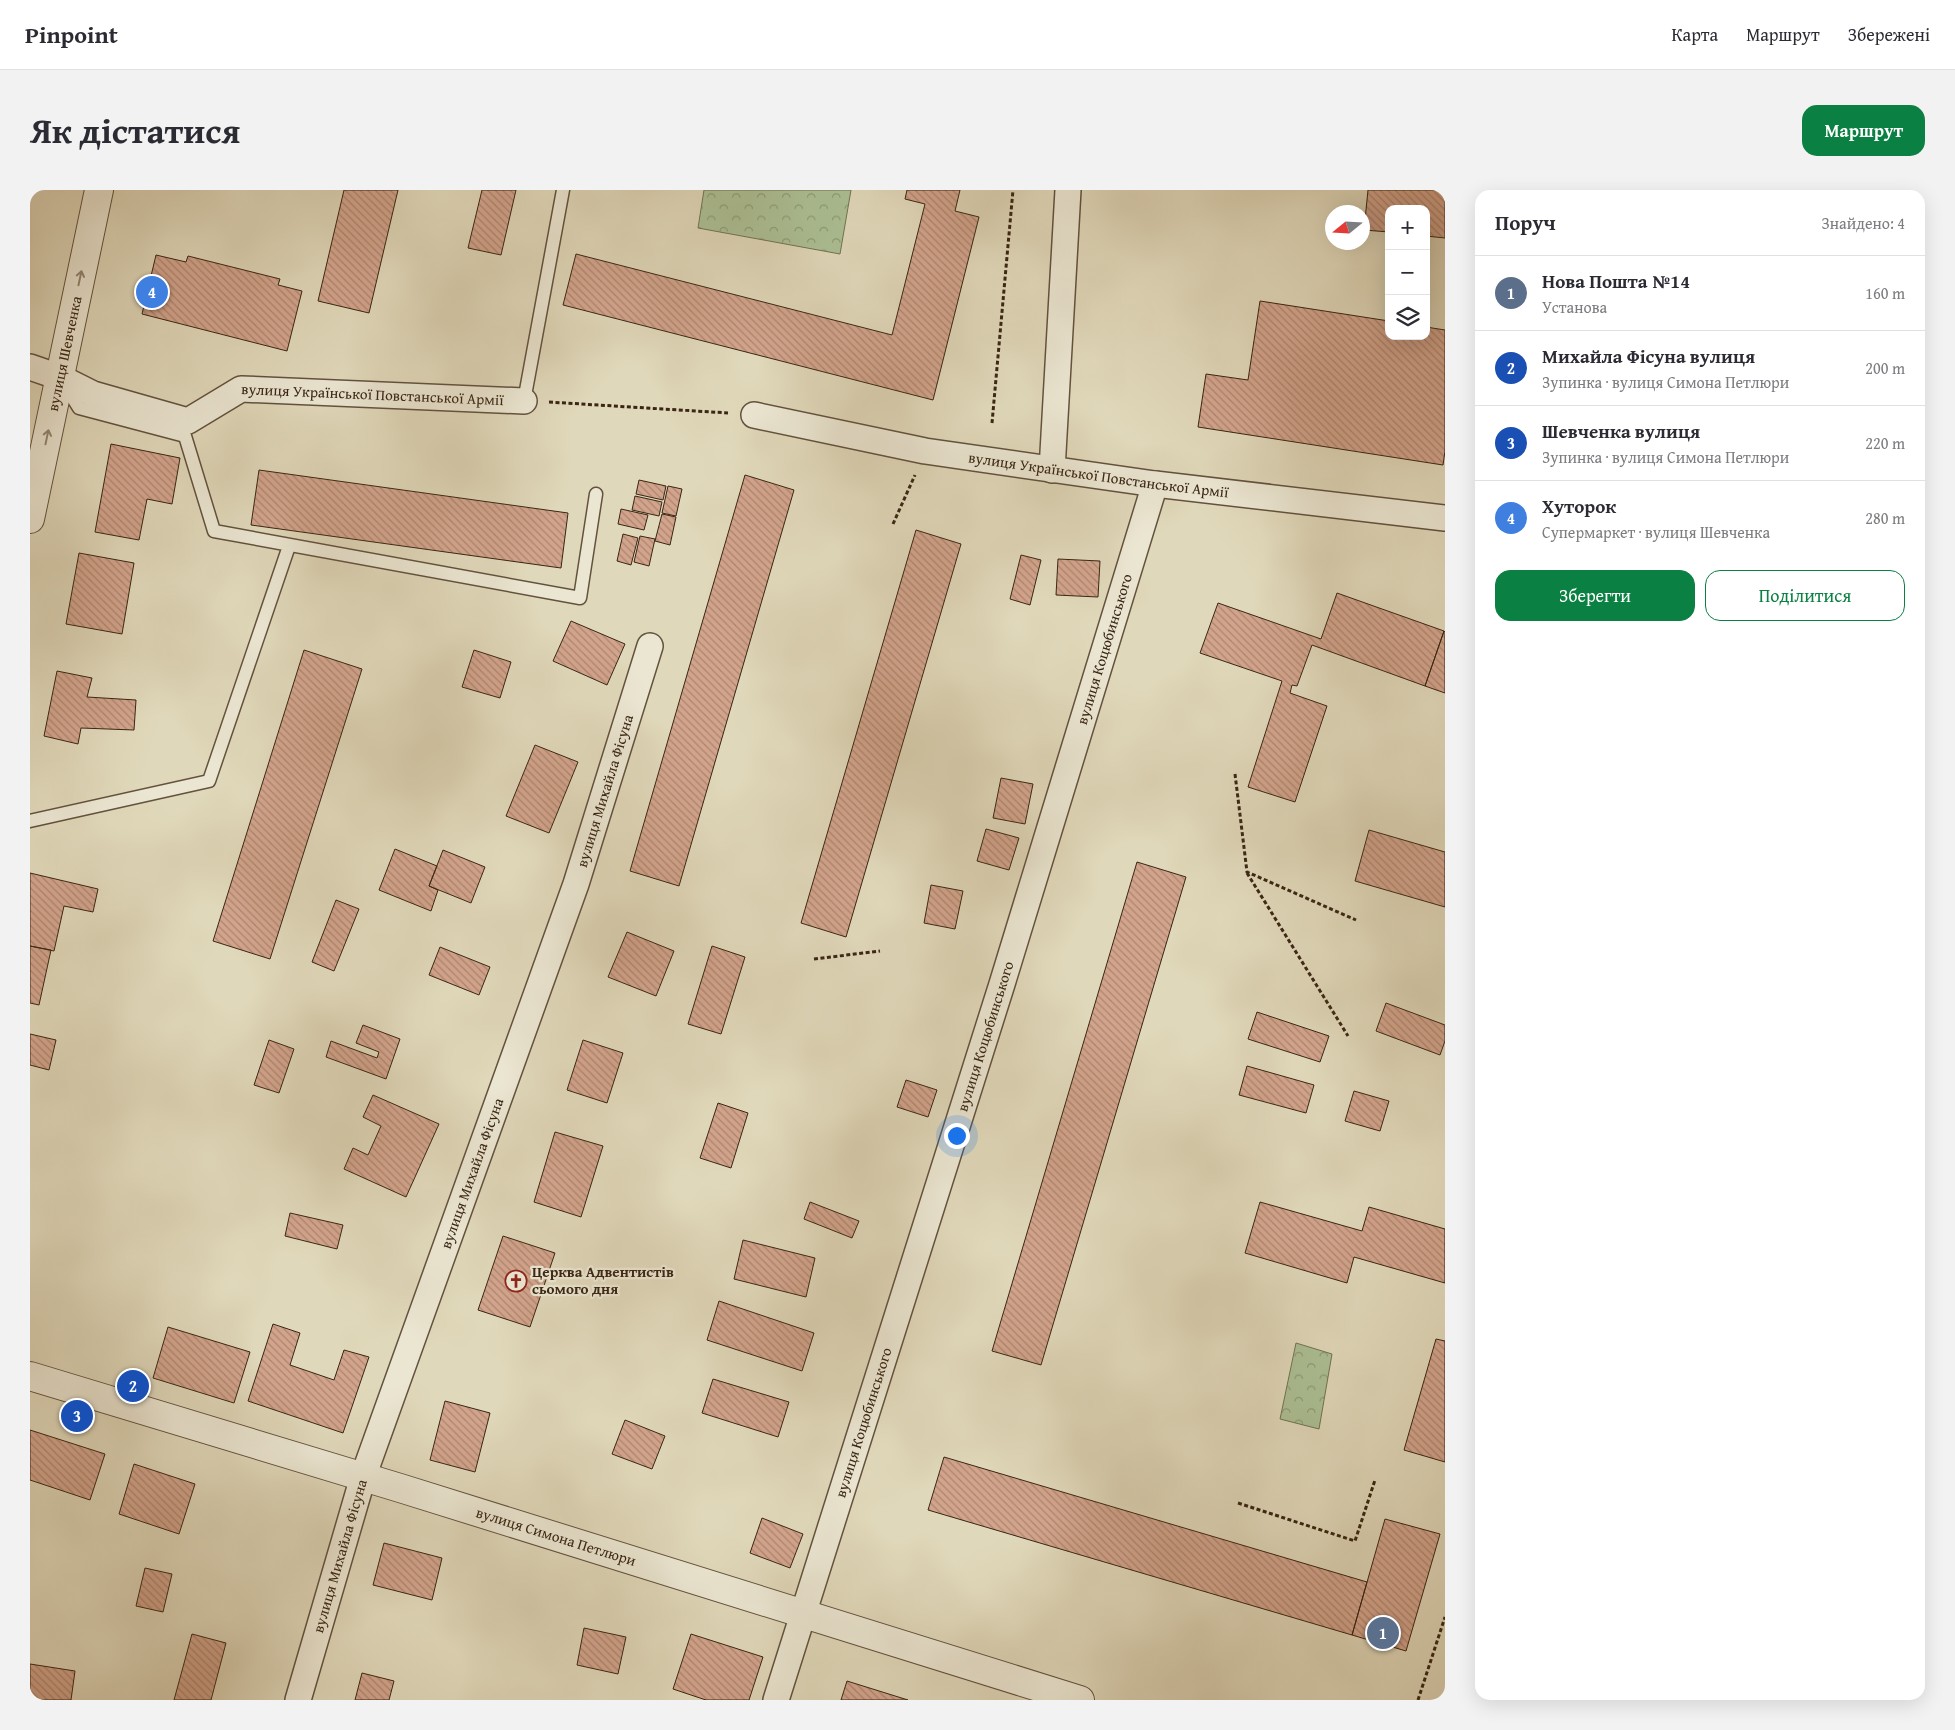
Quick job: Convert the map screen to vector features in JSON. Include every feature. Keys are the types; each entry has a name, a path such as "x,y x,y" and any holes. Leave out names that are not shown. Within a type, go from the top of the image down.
{"street":[{"name":"вулиця Шевченка","path":"30,519 99,190"},
{"path":"1052,470 1068,190"},
{"name":"вулиця Української Повстанської Армії","path":"30,367 59,377 93,394 188,421 241,389 524,401"},
{"name":"вулиця Української Повстанської Армії","path":"754,415 925,451 1052,470 1445,518"},
{"name":"вулиця Коцюбинського","path":"776,1700 802,1612 1002,984 1155,484"},
{"name":"вулиця Михайла Фісуна","path":"298,1700 364,1477 576,884 650,646"},
{"name":"вулиця Симона Петлюри","path":"30,1376 802,1612 1080,1700"}],"lane":[{"path":"524,401 562,190"},
{"path":"59,377 79,408 185,436 214,531 580,598 596,494"},
{"path":"30,821 209,781 289,546"}],"path":[{"path":"992,423 1013,190"},
{"path":"524,401 754,415"},
{"path":"893,524 925,451"},
{"path":"1235,774 1247,872 1348,1036"},
{"path":"1247,872 1356,920"},
{"path":"814,958 880,951"},
{"path":"1238,1503 1355,1541 1375,1480"},
{"path":"1418,1700 1445,1617"}],"green space":[{"path":"704,190 851,190 840,254 698,228"},
{"path":"1296,1343 1332,1354 1319,1429 1280,1419"}],"building":[{"path":"344,190 398,190 369,313 318,301"},
{"path":"482,190 516,190 501,255 468,248"},
{"path":"907,190 960,190 955,211 979,217 933,400 563,305 576,254 892,335 925,204 905,199"},
{"path":"1368,190 1445,190 1445,238 1430,236 1430,205 1385,205 1385,232 1370,230 1370,205 1366,205"},
{"path":"156,255 186,262 188,256 280,279 278,285 302,291 287,351 142,314"},
{"path":"1260,301 1385,320 1385,340 1430,340 1430,328 1445,330 1445,451 1443,465 1198,427 1206,374 1248,380"},
{"path":"111,444 180,458 172,504 147,499 139,540 95,532"},
{"path":"259,470 568,513 561,568 251,525"},
{"path":"745,475 794,490 679,886 630,871"},
{"path":"639,480 666,486 663,500 636,494"},
{"path":"668,486 682,489 676,516 662,513"},
{"path":"635,496 662,502 659,516 632,510"},
{"path":"621,509 648,515 644,530 618,524"},
{"path":"662,514 676,517 670,545 655,541"},
{"path":"916,530 961,544 846,937 801,923"},
{"path":"623,534 638,538 631,565 617,561"},
{"path":"640,536 655,539 649,566 634,562"},
{"path":"79,553 134,563 122,634 66,624"},
{"path":"1021,555 1041,560 1030,605 1010,599"},
{"path":"1058,559 1100,561 1098,597 1056,595"},
{"path":"1337,593 1444,631 1425,686 1312,645 1297,686 1292,685 1290,693 1327,706 1295,802 1248,787 1282,681 1200,653 1218,603 1321,639"},
{"path":"571,621 625,644 607,685 553,661"},
{"path":"1445,632 1445,693 1425,686"},
{"path":"304,650 362,669 270,959 213,941"},
{"path":"474,650 511,662 500,698 462,687"},
{"path":"57,671 92,678 87,697 136,700 134,730 81,728 78,744 44,736"},
{"path":"535,745 578,762 549,833 506,816"},
{"path":"1001,778 1033,784 1025,824 993,818"},
{"path":"986,829 1019,838 1009,870 977,861"},
{"path":"1369,830 1445,852 1445,907 1355,881"},
{"path":"395,849 437,866 429,886 438,890 431,911 379,890"},
{"path":"443,850 485,867 471,903 429,886"},
{"path":"1137,862 1186,877 1041,1365 992,1351"},
{"path":"30,873 98,889 93,912 64,906 54,951 30,946"},
{"path":"931,885 963,891 955,929 924,923"},
{"path":"336,900 359,909 334,971 312,962"},
{"path":"627,932 674,951 656,996 608,977"},
{"path":"30,946 51,950 39,1005 30,1003"},
{"path":"712,946 745,957 721,1034 688,1024"},
{"path":"440,947 490,967 479,995 429,975"},
{"path":"1386,1003 1445,1025 1445,1041 1440,1055 1376,1031"},
{"path":"1257,1012 1329,1036 1320,1062 1248,1039"},
{"path":"363,1025 400,1039 386,1079 326,1057 331,1041 377,1058 379,1052 356,1043"},
{"path":"30,1034 56,1040 49,1070 30,1065"},
{"path":"269,1040 294,1049 279,1093 254,1085"},
{"path":"583,1040 623,1053 607,1103 567,1090"},
{"path":"1247,1066 1314,1085 1306,1113 1239,1095"},
{"path":"906,1080 937,1090 928,1117 897,1107"},
{"path":"1354,1091 1389,1101 1380,1131 1345,1121"},
{"path":"373,1095 439,1124 406,1197 344,1169 353,1148 368,1155 381,1126 363,1117"},
{"path":"718,1103 748,1113 731,1168 700,1158"},
{"path":"555,1132 603,1146 581,1217 534,1202"},
{"path":"810,1202 859,1221 852,1238 804,1219"},
{"path":"1260,1202 1362,1231 1369,1207 1445,1229 1445,1283 1354,1257 1347,1283 1245,1253"},
{"path":"290,1213 343,1225 337,1249 285,1236"},
{"name":"Церква Адвентистів сьомого дня","path":"503,1236 555,1253 530,1327 478,1310"},
{"path":"743,1240 815,1258 806,1297 734,1279"},
{"path":"719,1301 814,1333 802,1371 707,1340"},
{"path":"273,1324 300,1333 290,1365 334,1380 344,1350 369,1357 343,1433 248,1401"},
{"path":"168,1327 250,1352 234,1403 153,1378"},
{"path":"1436,1339 1445,1341 1445,1462 1404,1450"},
{"path":"713,1379 789,1402 778,1437 702,1413"},
{"path":"445,1401 490,1413 475,1472 430,1460"},
{"path":"625,1420 665,1436 652,1469 612,1454"},
{"path":"30,1430 105,1454 90,1500 30,1480"},
{"path":"944,1457 1367,1582 1352,1635 928,1510"},
{"path":"134,1464 195,1484 179,1534 119,1514"},
{"path":"762,1518 803,1534 790,1568 750,1553"},
{"path":"1385,1519 1440,1534 1406,1651 1352,1635"},
{"path":"384,1543 442,1558 432,1600 373,1585"},
{"path":"145,1568 172,1574 163,1612 136,1606"},
{"path":"584,1628 626,1637 618,1674 577,1665"},
{"path":"192,1634 226,1643 211,1700 174,1700"},
{"path":"691,1634 763,1657 749,1700 706,1700 673,1689"},
{"path":"30,1664 75,1671 71,1700 30,1700"},
{"path":"362,1673 394,1681 389,1700 355,1700"},
{"path":"847,1681 908,1700 841,1700"}],"place":[{"name":"Хуторок","path":"152,292"},
{"name":"Церква Адвентистів сьомого дня","path":"516,1281"},
{"name":"Михайла Фісуна вулиця","path":"133,1386"},
{"name":"Шевченка вулиця","path":"77,1416"},
{"name":"Нова Пошта №14","path":"1383,1633"}]}
